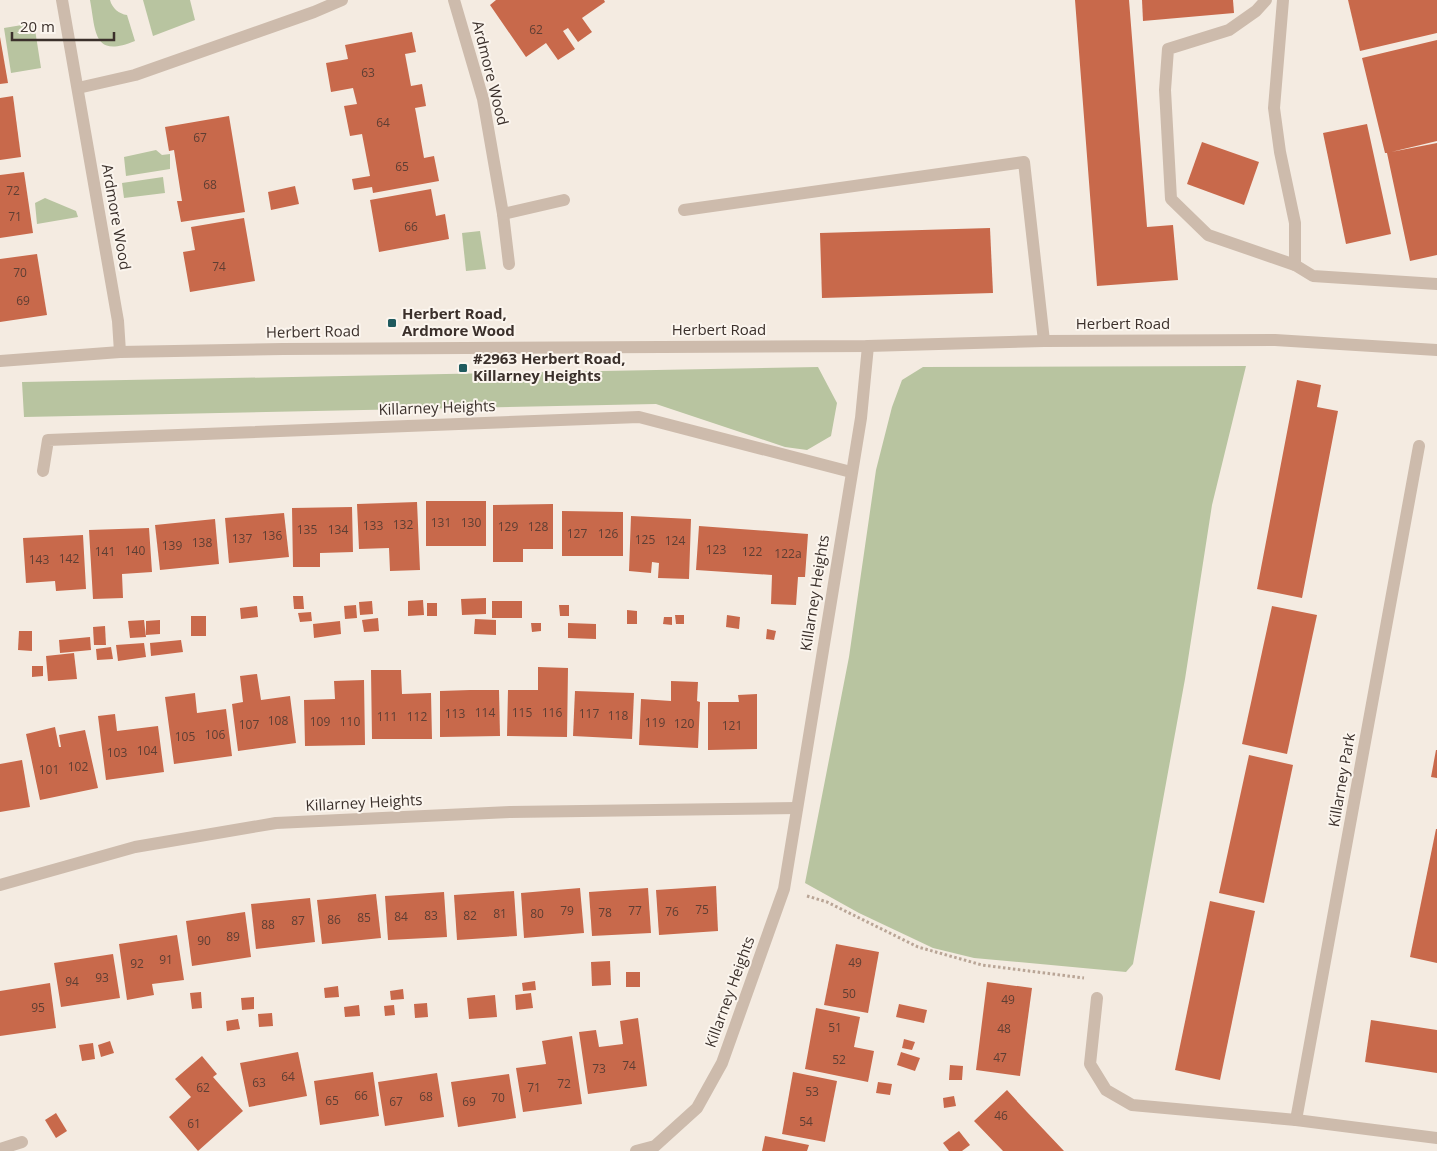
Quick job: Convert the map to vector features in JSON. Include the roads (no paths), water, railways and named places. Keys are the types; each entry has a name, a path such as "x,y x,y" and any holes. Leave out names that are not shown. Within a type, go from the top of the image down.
{"street":[{"name":"Ardmore Wood","path":"62,0 118,321 120,352"},
{"path":"78,88 136,75 314,12 342,0"},
{"name":"Ardmore Wood","path":"454,0 483,100 509,264"},
{"path":"1266,0 1256,11 1230,30 1168,49 1165,90 1171,199 1208,235 1295,264 1313,276 1437,284"},
{"path":"1282,0 1274,108 1280,152 1295,223 1295,264"},
{"path":"684,210 1024,162 1044,341"},
{"path":"502,214 564,200"},
{"name":"Herbert Road","path":"0,361 120,352 360,348 868,346 1044,341 1275,340 1437,350"},
{"name":"Killarney Heights","path":"636,1151 655,1146 698,1108 722,1063 784,889 861,418 868,346"},
{"name":"Killarney Heights","path":"43,471 48,440 639,417 851,472"},
{"name":"Killarney Park","path":"1296,1120 1419,446"},
{"name":"Killarney Heights","path":"0,885 135,847 276,823 510,812 797,808"},
{"path":"1097,998 1090,1064 1106,1090 1132,1106 1296,1120 1437,1138"},
{"path":"0,1148 22,1142"}],"place":[{"name":"Herbert Road, Ardmore Wood","path":"392,323"},
{"name":"#2963 Herbert Road, Killarney Heights","path":"463,368"}]}
